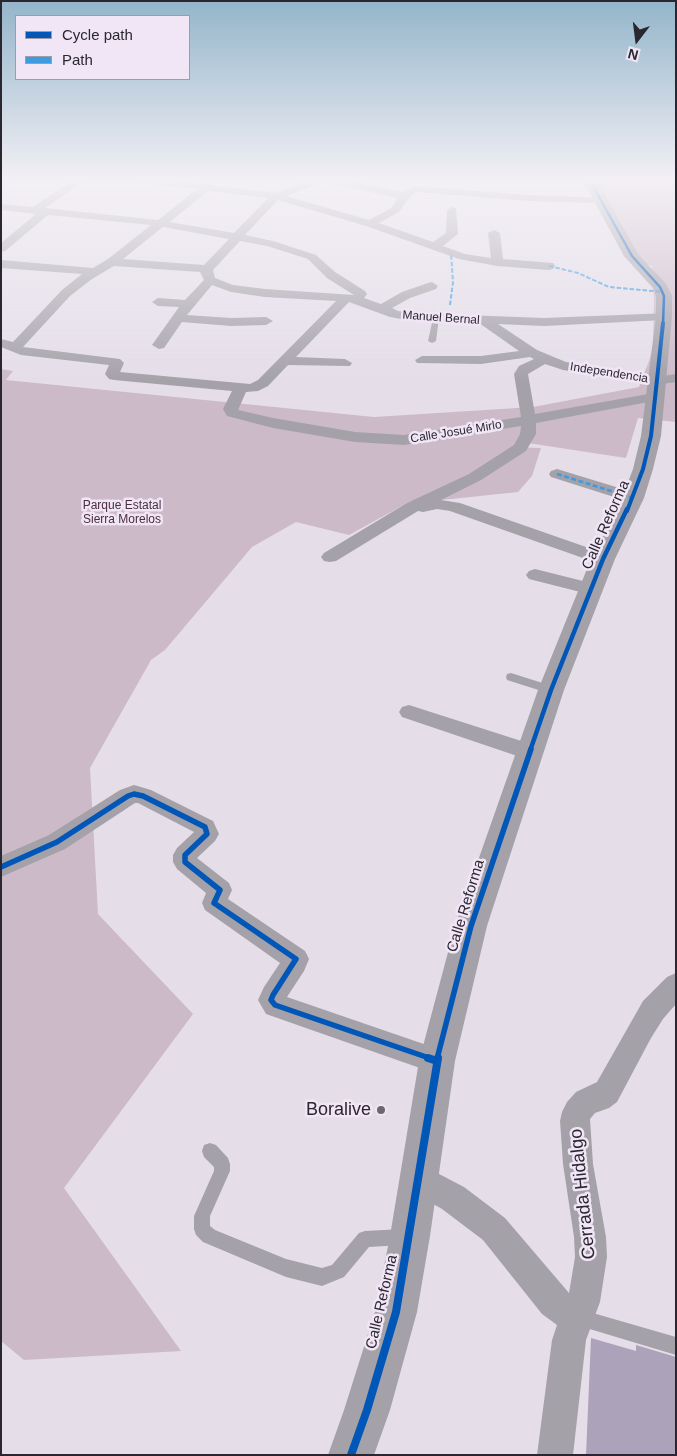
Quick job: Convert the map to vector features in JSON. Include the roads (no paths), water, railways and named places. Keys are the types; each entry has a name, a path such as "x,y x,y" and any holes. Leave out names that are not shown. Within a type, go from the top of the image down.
{"street":[{"path":"8,346 66,293 131,247"},
{"path":"159,345 208,274 229,247"},
{"path":"8,346 115,362 117,363 112,374 114,376 241,388 258,386 351,299 361,294 331,275 312,257 281,247"},
{"path":"434,247 463,257 549,266"},
{"path":"495,247 497,262"},
{"name":"Calle Reforma","path":"351,1455 367,1410 396,1312 410,1236 437,1061 471,926 551,690 603,559 633,498 643,469 651,436 662,385 663,292 632,256 627,247"},
{"name":"Manuel Bernal","path":"112,262 208,274 231,288 265,293 351,299 403,316 484,321 544,322 664,316"},
{"path":"1,264 96,272"},
{"path":"382,309 406,295 432,286"},
{"path":"158,302 188,304"},
{"path":"178,318 231,322 266,321"},
{"name":"Independencia","path":"484,321 538,356 577,370 662,385"},
{"path":"422,360 481,360 538,356"},
{"path":"330,557 413,507 475,477 510,457 520,448 526,440 529,420 521,374 538,356"},
{"path":"283,361 346,363"},
{"name":"Calle Josué Mirlo","path":"241,388 230,411 237,416 377,439 427,438 529,420 662,385"},
{"path":"557,474 633,498"},
{"path":"413,507 446,504 603,559"},
{"path":"535,575 592,589"},
{"path":"409,712 529,752"},
{"path":"1,867 57,842 134,794 143,796 205,827 207,834 185,855 185,862 220,890 214,903 296,959 272,995 271,1000 275,1005 437,1061"},
{"name":"Cerrada Hidalgo","path":"565,1310 584,1302 591,1257 590,1237 578,1164 575,1122 577,1112 586,1102 599,1098 607,1092 641,1029 654,1010 676,985"},
{"path":"418,1178 452,1198 494,1229 565,1310 569,1340 555,1455"}],"lane":[{"path":"432,341 436,318"},
{"path":"511,677 551,690"},
{"path":"210,1151 222,1164 222,1171 202,1216 202,1229 208,1236 286,1268 322,1277 338,1271 365,1238 410,1236"},
{"path":"565,1310 676,1346"}],"place":[{"name":"Boralive","path":"381,1110"}],"park label":[{"name":"Parque Estatal Sierra Morelos","path":"122,513"}]}
